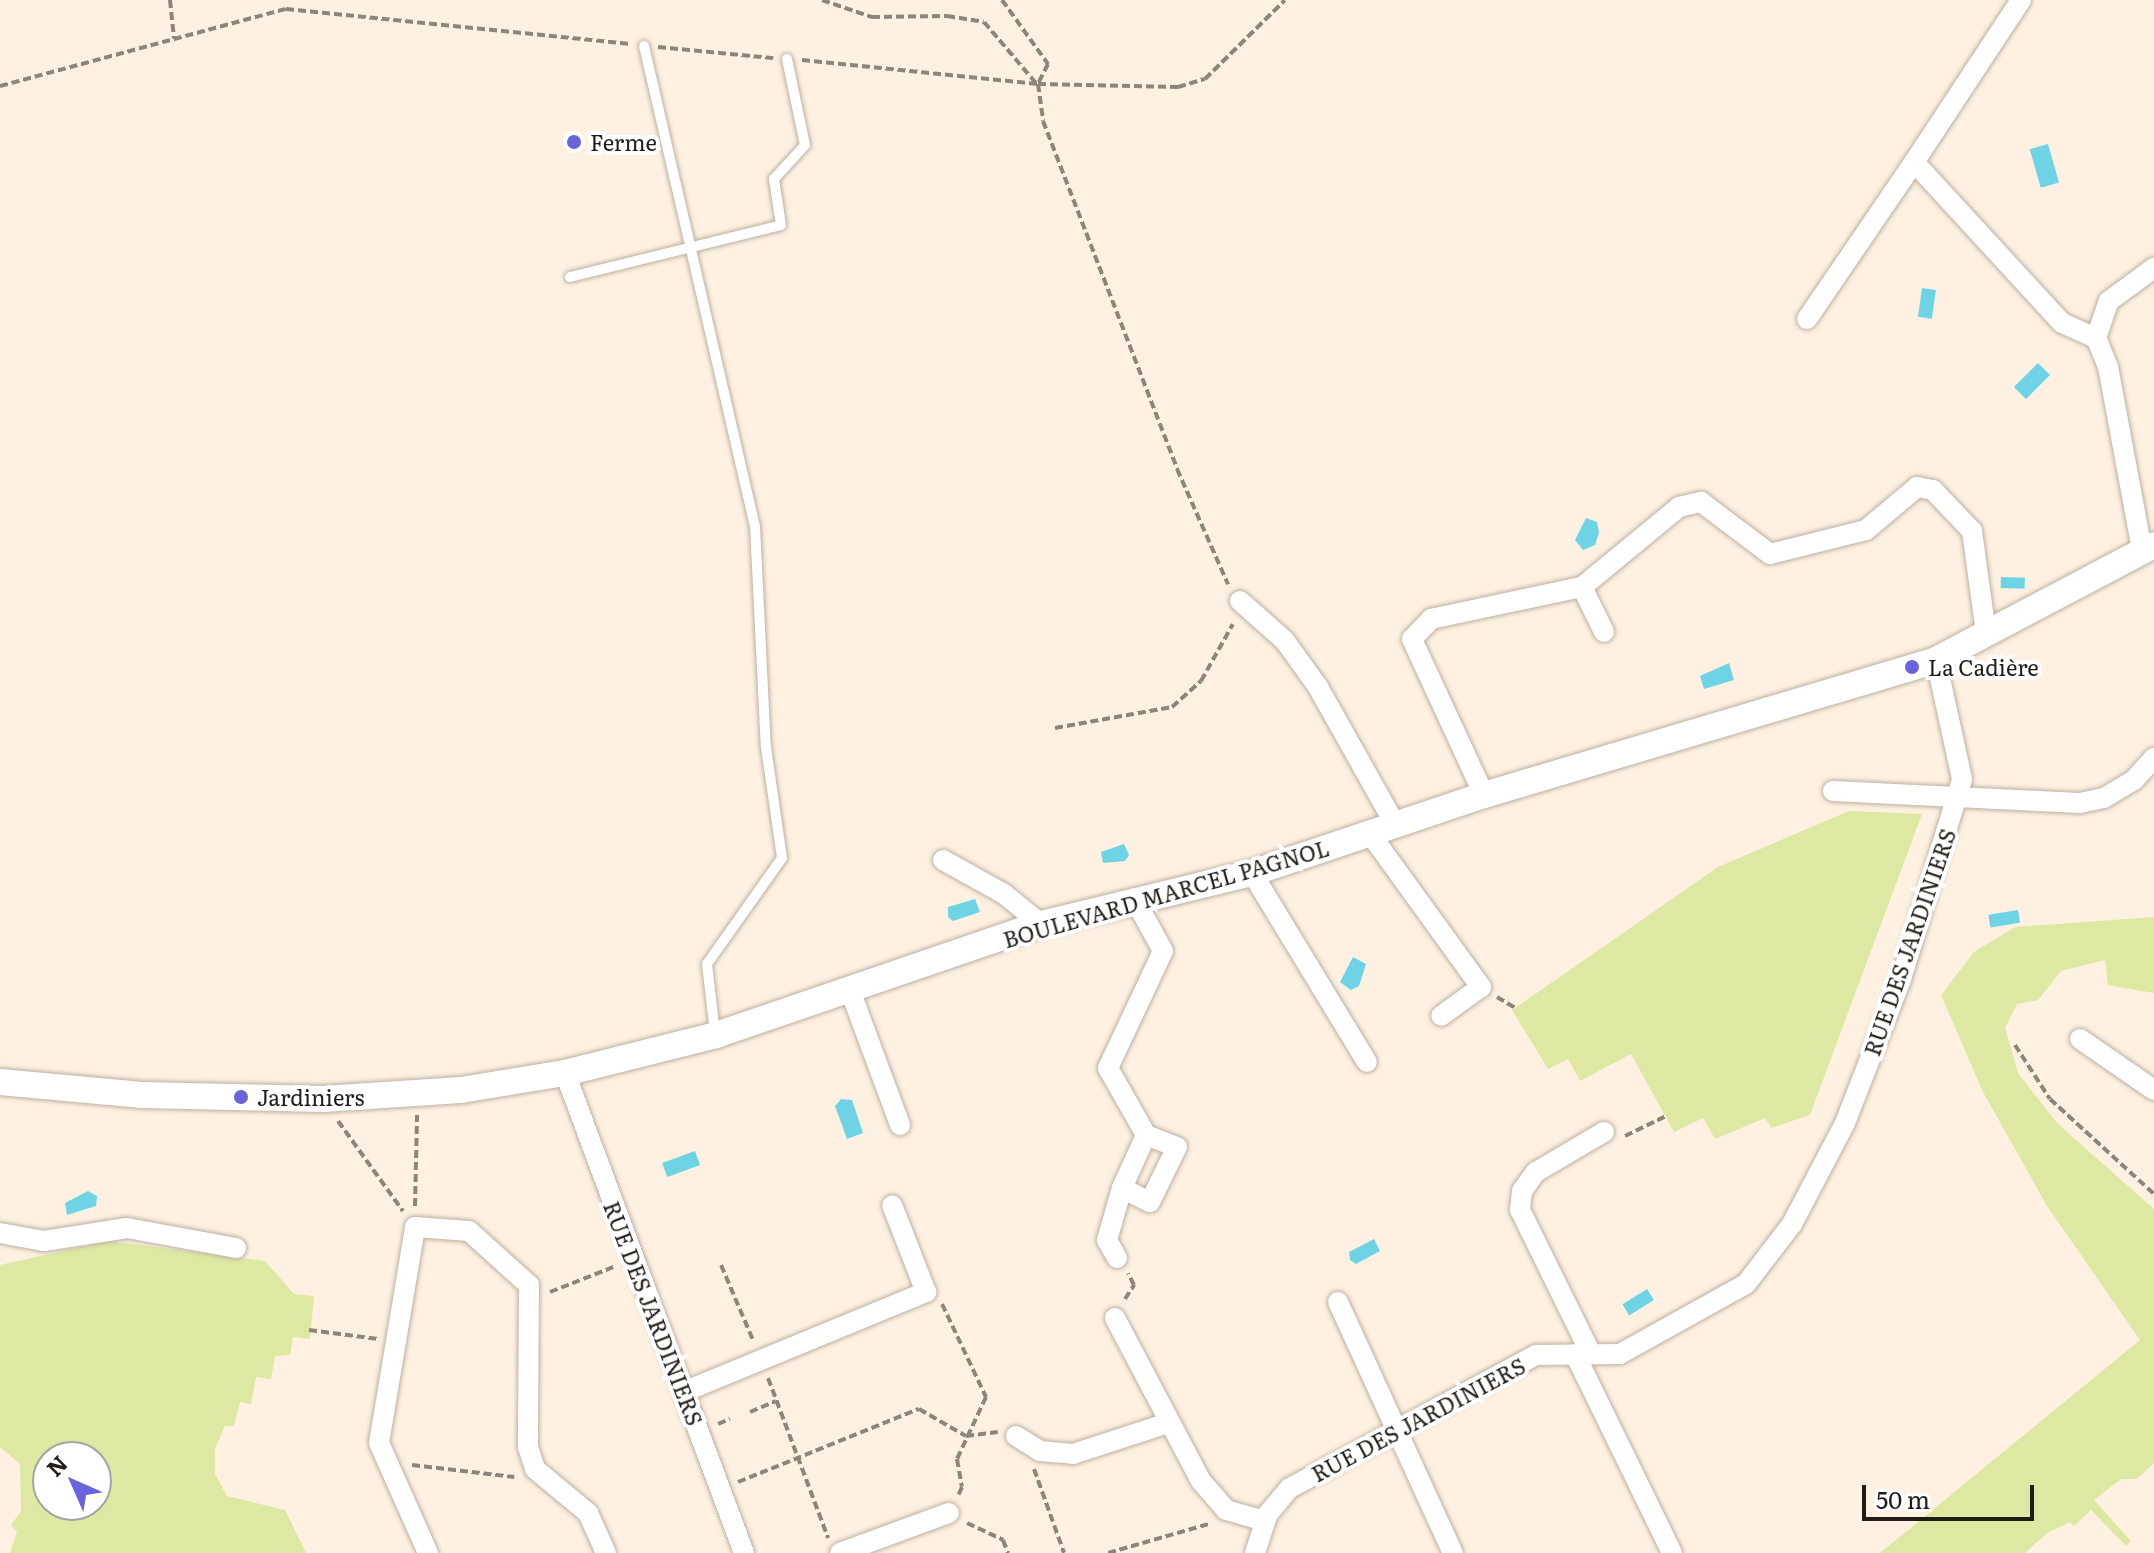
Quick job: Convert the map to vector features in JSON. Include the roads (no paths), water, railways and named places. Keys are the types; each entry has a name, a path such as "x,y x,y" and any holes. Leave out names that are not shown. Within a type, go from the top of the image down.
{"street":[{"path":"1807,319 2021,0"},
{"path":"1914,162 2062,323 2096,338"},
{"path":"2148,547 2108,367 2096,338 2109,301 2154,268"},
{"path":"1484,795 1412,639 1431,619 1582,587 1679,507 1701,502 1770,554 1866,530 1917,487 1933,490 1972,531 1986,633"},
{"name":"BOULEVARD MARCEL PAGNOL","path":"0,1082 142,1095 323,1099 433,1092 565,1073 716,1035 851,993 1041,924 1134,898 1252,873 1484,795 1936,660 2148,547"},
{"path":"1582,587 1604,632"},
{"path":"1240,601 1285,641 1318,687 1396,826"},
{"name":"RUE DES JARDINIERS","path":"1255,1553 1265,1521 1290,1488 1536,1355 1620,1354 1746,1284 1792,1224 1845,1123 1901,979 1962,779 1936,660"},
{"path":"1833,791 2080,803 2104,798 2134,780 2154,758"},
{"path":"1371,835 1481,987 1441,1016"},
{"path":"943,860 1004,894 1041,924"},
{"path":"1252,873 1367,1062"},
{"path":"1122,1188 1150,1202 1177,1147 1146,1135 1108,1068 1163,951 1134,898"},
{"path":"851,993 900,1125"},
{"path":"2080,1039 2154,1090"},
{"name":"RUE DES JARDINIERS","path":"565,1073 631,1260 686,1391 744,1553"},
{"path":"1604,1132 1536,1172 1522,1191 1520,1210 1672,1553"},
{"path":"1121,1263 1107,1240 1122,1188 1146,1135"},
{"path":"686,1391 926,1292 892,1205"},
{"path":"428,1553 379,1443 415,1227 469,1231 529,1285 528,1447 535,1469 588,1513 606,1553"},
{"path":"0,1233 44,1241 127,1228 236,1248"},
{"path":"1338,1302 1453,1553"},
{"path":"1115,1318 1201,1481 1226,1510 1265,1521"},
{"path":"1016,1436 1040,1451 1073,1454 1168,1423"},
{"path":"840,1553 949,1513"}],"lane":[{"path":"644,46 689,252 755,526 766,747 782,858 707,964 716,1035"},
{"path":"570,277 689,252 781,225 774,179 805,145 787,59"}],"water":[{"path":"2048,144 2059,182 2041,188 2030,149"},
{"path":"1922,288 1936,290 1932,319 1918,317"},
{"path":"2038,363 2050,375 2026,399 2014,387"},
{"path":"1586,518 1597,522 1599,533 1595,545 1583,550 1575,540"},
{"path":"2001,577 2025,578 2025,589 2001,588"},
{"path":"1729,663 1734,680 1704,689 1700,676"},
{"path":"1124,844 1129,855 1125,861 1103,863 1101,852"},
{"path":"975,899 980,912 953,921 948,917 948,907"},
{"path":"2018,910 2020,923 1990,928 1988,915"},
{"path":"1353,957 1366,964 1359,986 1351,990 1340,982"},
{"path":"841,1099 852,1100 863,1133 847,1139 835,1106"},
{"path":"695,1151 700,1165 667,1177 662,1163"},
{"path":"88,1191 97,1196 96,1206 67,1215 65,1203"},
{"path":"1374,1239 1380,1251 1356,1264 1350,1260 1349,1252"},
{"path":"1647,1289 1654,1300 1629,1315 1622,1304"}],"place":[{"name":"Ferme","path":"574,142"},
{"name":"La Cadière","path":"1912,667"},
{"name":"Jardiniers","path":"241,1097"}]}
